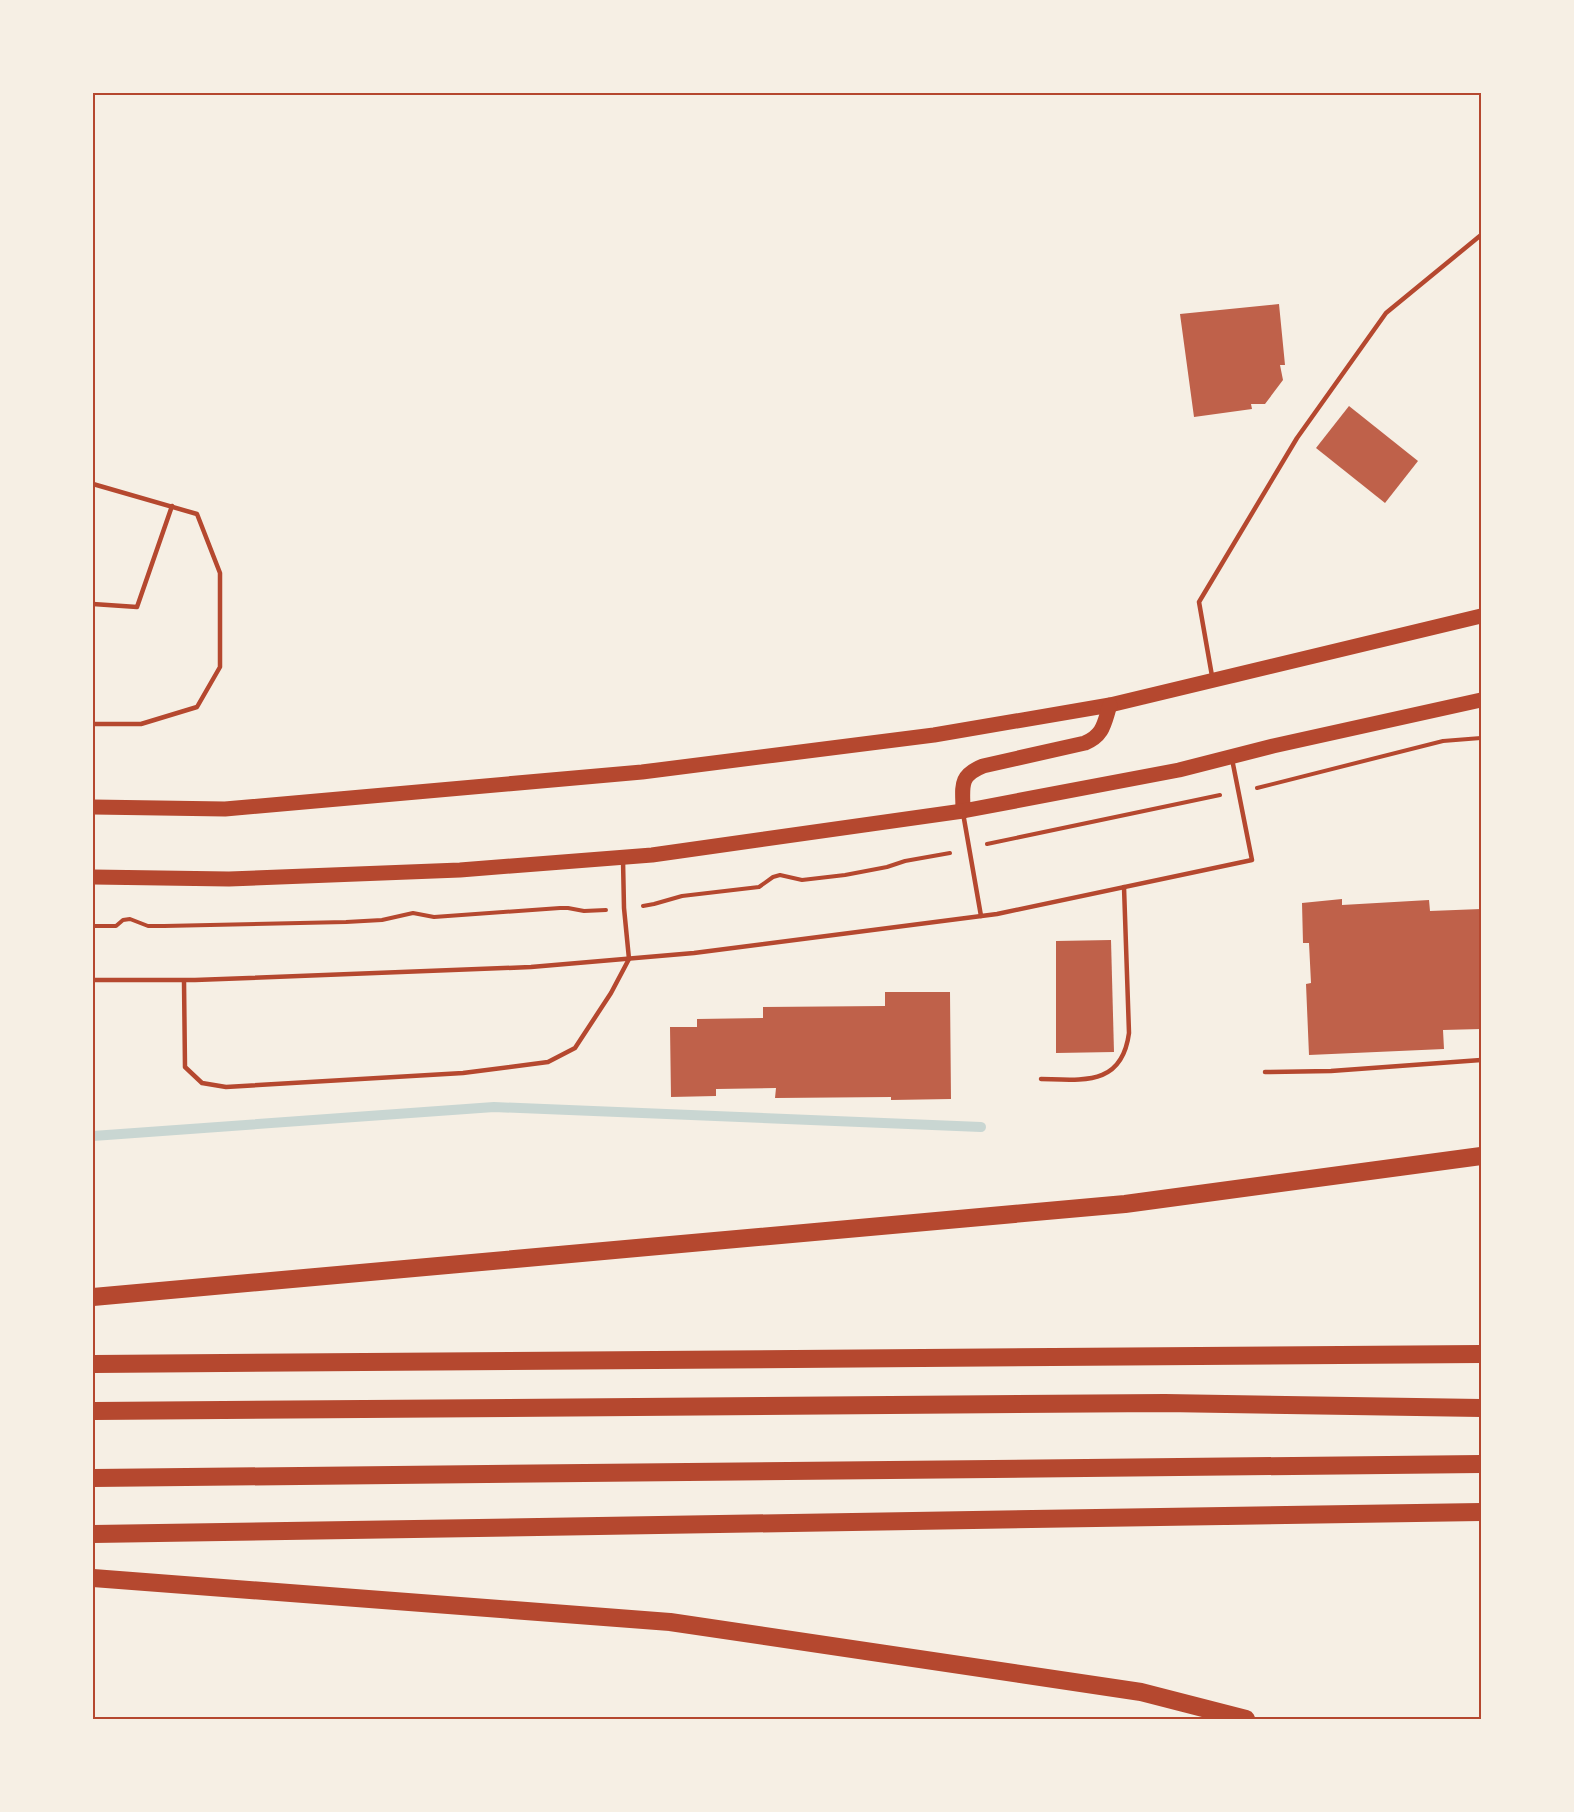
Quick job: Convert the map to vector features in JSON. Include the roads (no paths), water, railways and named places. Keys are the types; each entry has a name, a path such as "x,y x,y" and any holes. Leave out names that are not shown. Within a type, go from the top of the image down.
{"highway":[{"path":"93,1297 1125,1203 1481,1156"},
{"path":"93,1364 1481,1354"},
{"path":"93,1411 1153,1403 1481,1408"},
{"path":"93,1478 1481,1464"},
{"path":"93,1534 1481,1512"},
{"path":"93,1578 670,1622 1141,1692 1246,1719"}],"main road":[{"path":"93,807 225,809 642,772 934,735 1110,705 1481,616"},
{"path":"93,877 275,878 460,870 652,855 963,811 1179,770 1481,700"},
{"path":"963,811 963,785 966,775 983,766 1085,743 1096,738 1110,705"}],"lane":[{"path":"1213,681 1199,602 1290,449 1386,313 1481,235"},
{"path":"93,484 197,514 220,573 219,667 197,707 141,724 93,724"},
{"path":"93,604 137,607 172,506"},
{"path":"93,980 184,981 531,967 694,953 981,916 1252,860 1232,756"},
{"path":"963,811 981,916"},
{"path":"184,981 185,1067 202,1083 226,1088 463,1073 548,1062 575,1048 611,993 629,959 624,908 623,857"},
{"path":"1041,1079 1083,1080 1108,1072 1120,1062 1127,1048 1129,1033 1124,887"},
{"path":"1265,1072 1331,1071 1481,1060"}],"waterway":[{"path":"93,1136 494,1107 981,1127"}]}
